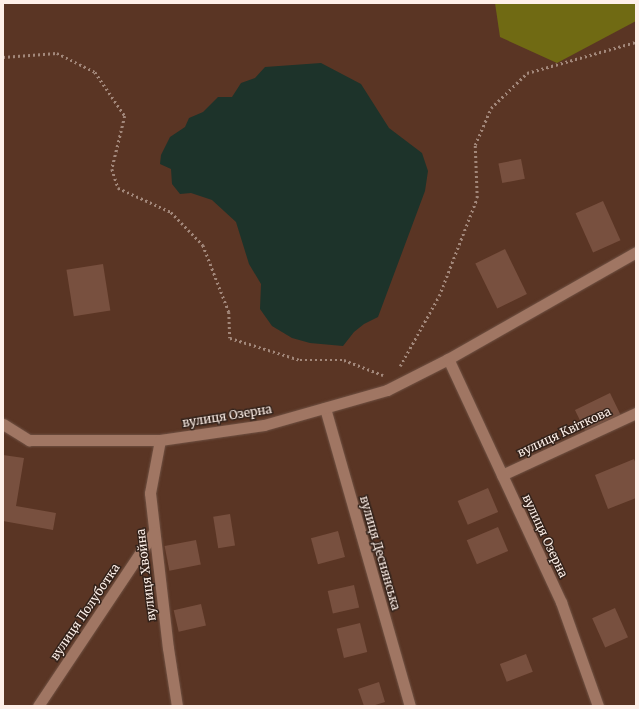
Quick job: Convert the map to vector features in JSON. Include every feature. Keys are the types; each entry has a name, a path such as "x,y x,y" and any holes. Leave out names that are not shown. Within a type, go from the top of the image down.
{"street":[{"name":"вулиця Озерна","path":"3,424 29,440 160,440 264,425 387,390 448,359 636,252"},
{"name":"вулиця Озерна","path":"448,359 561,602 598,706"},
{"name":"вулиця Деснянська","path":"325,408 410,706"},
{"name":"вулиця Квіткова","path":"502,475 636,413"},
{"name":"вулиця Хвойна","path":"160,440 150,493 177,706"},
{"name":"вулиця Полуботка","path":"38,706 154,532"}],"path":[{"path":"387,390 439,296 477,198 476,145 491,108 527,73 636,42"},
{"path":"3,57 57,53 95,72 125,116 112,169 118,188 171,212 202,245 229,312 230,338 300,360 344,360 393,379"}],"shaded area":[{"path":"495,3 636,3 636,21 557,63 500,37"},
{"path":"321,63 361,84 389,128 422,153 428,171 425,191 378,317 364,324 354,332 343,346 310,343 292,338 272,326 260,309 261,284 249,264 236,222 212,200 191,193 180,194 172,184 171,169 160,164 161,155 170,137 185,127 189,118 203,112 218,97 232,97 241,83 255,78 265,67"}],"building":[{"path":"521,159 525,179 502,183 498,163"},
{"path":"603,201 620,240 593,252 576,213"},
{"path":"505,249 527,294 497,308 475,263"},
{"path":"103,264 110,310 74,316 66,270"},
{"path":"610,393 622,418 587,435 575,410"},
{"path":"3,455 24,458 16,506 56,513 53,530 3,521"},
{"path":"634,459 636,464 636,498 608,509 595,475"},
{"path":"488,488 498,512 468,525 458,501"},
{"path":"230,514 235,546 218,548 213,517"},
{"path":"498,527 508,551 477,564 467,540"},
{"path":"338,531 345,557 318,564 311,538"},
{"path":"196,540 201,565 169,571 165,546"},
{"path":"354,585 359,607 333,613 328,591"},
{"path":"201,604 206,625 179,632 174,610"},
{"path":"615,608 628,637 605,647 592,618"},
{"path":"360,623 367,652 344,658 337,629"},
{"path":"526,654 533,672 507,682 500,664"},
{"path":"379,682 385,702 372,706 364,706 358,689"}]}
